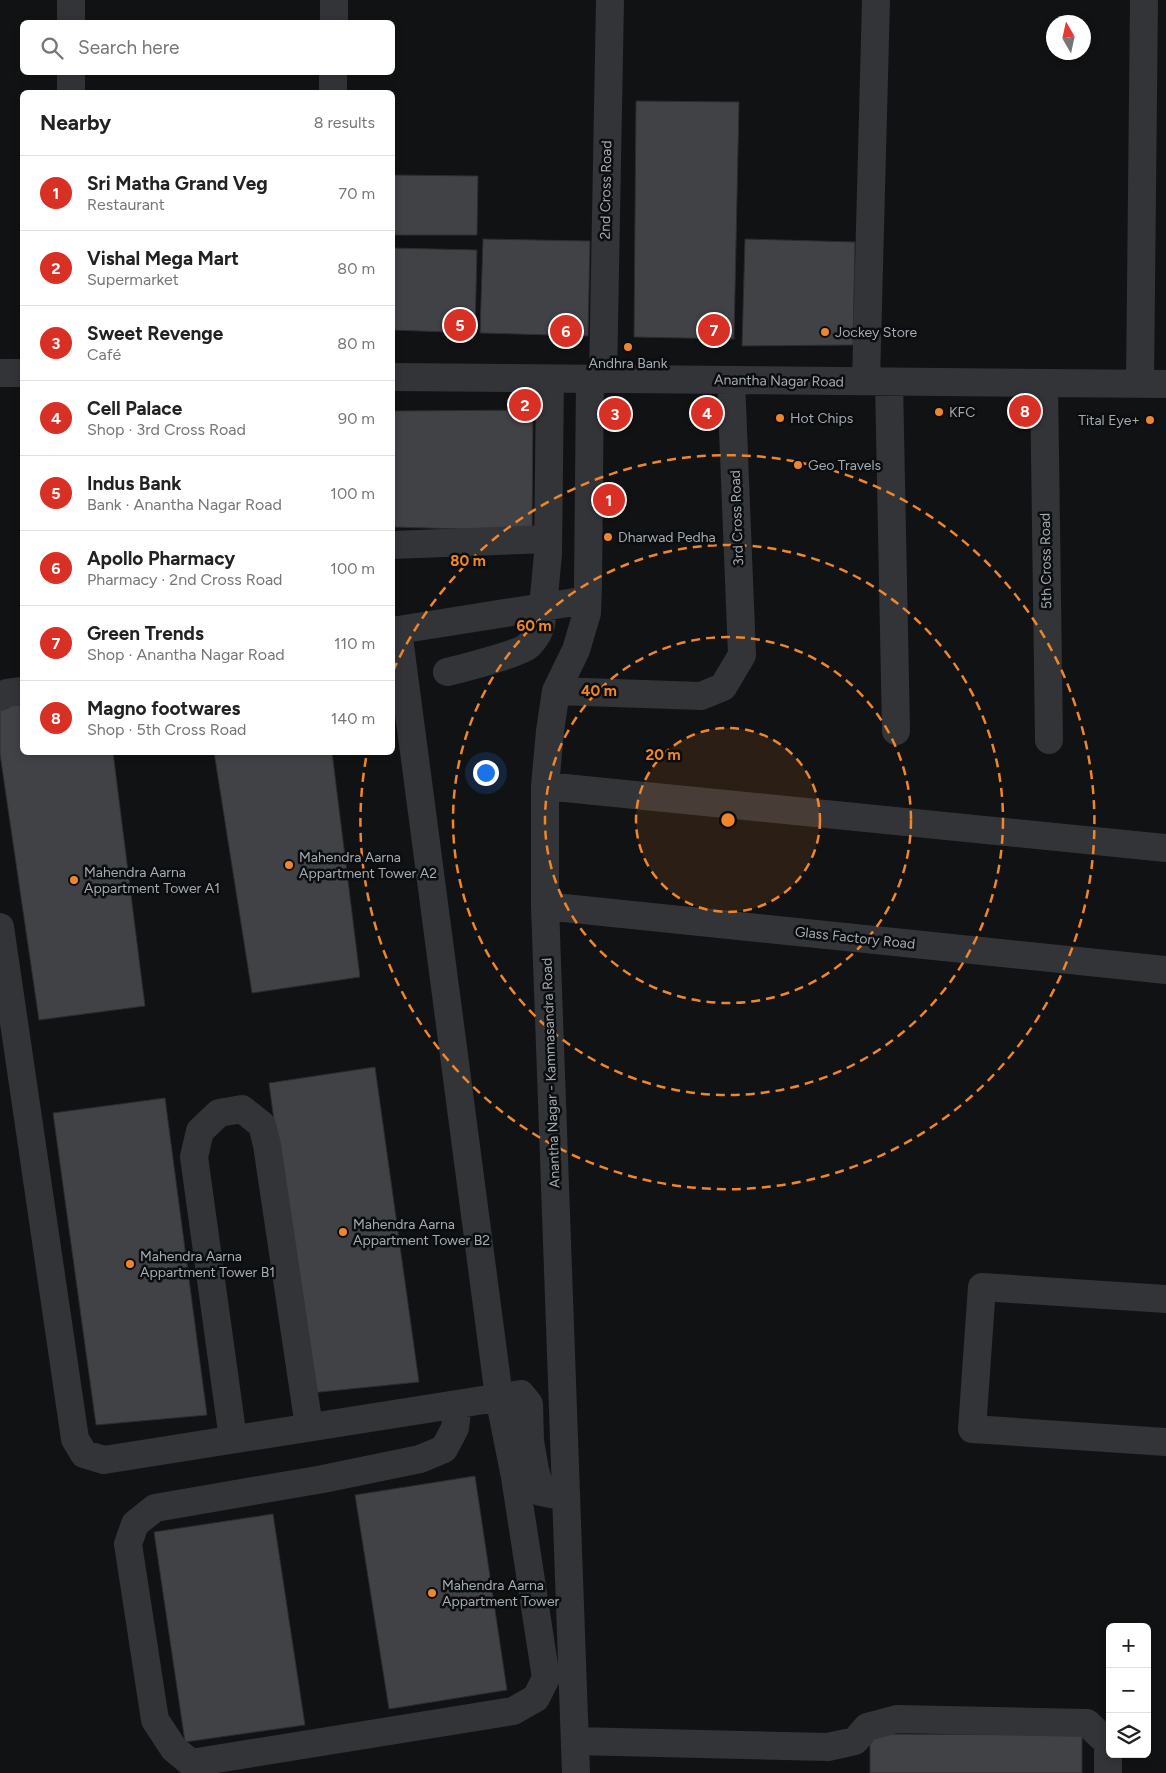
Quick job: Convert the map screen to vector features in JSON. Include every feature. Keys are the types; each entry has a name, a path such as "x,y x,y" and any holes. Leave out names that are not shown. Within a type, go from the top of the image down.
{"street":[{"path":"71,0 71,20"},
{"path":"334,0 334,20"},
{"name":"2nd Cross Road","path":"596,379 610,0"},
{"path":"876,0 878,382 896,731"},
{"path":"1144,0 1153,384"},
{"path":"70,90 71,75"},
{"path":"333,75 333,90"},
{"path":"0,373 20,373"},
{"name":"Anantha Nagar Road","path":"395,377 1153,384"},
{"path":"447,672 467,668 527,648 541,628 548,539 550,379"},
{"name":"Anantha Nagar - Kammasandra Road","path":"576,1773 544,906 545,786 556,692 576,650 587,613 596,379"},
{"name":"3rd Cross Road","path":"556,692 701,696 723,687 742,655 731,380"},
{"name":"5th Cross Road","path":"1044,383 1049,740"},
{"path":"395,545 548,539"},
{"path":"458,1404 455,1428 444,1450 420,1460 155,1508 135,1524 128,1544 155,1720 174,1749 191,1763 513,1711 536,1698 546,1678 515,1477 499,1397 410,716 395,631 587,600"},
{"path":"0,697 6,693 20,691"},
{"path":"545,786 1166,848"},
{"name":"Glass Factory Road","path":"544,906 1166,970"},
{"path":"0,927 75,1438 84,1454 104,1460 521,1394 529,1404 530,1441 540,1492 566,1497"},
{"path":"233,1439 194,1157 200,1131 219,1114 242,1109 262,1125 268,1145 309,1427"},
{"path":"1166,1299 982,1287 972,1430 1166,1442"},
{"path":"575,1741 828,1747 855,1741 867,1727 897,1719 1087,1723 1108,1743 1108,1773"}],"building":[{"path":"636,101 739,102 734,339 634,337"},
{"path":"395,175 478,176 477,235 395,235"},
{"path":"483,239 590,241 588,336 480,333"},
{"path":"745,239 855,242 853,345 742,346"},
{"path":"395,248 477,250 475,333 395,330"},
{"path":"533,410 532,531 395,527 395,411"},
{"name":"Mahendra Aarna Appartment Tower A1","path":"20,703 20,755 113,755 145,1006 39,1020 0,754 0,705"},
{"name":"Mahendra Aarna Appartment Tower A2","path":"214,755 332,755 360,977 252,993"},
{"name":"Mahendra Aarna Appartment Tower B2","path":"375,1067 419,1382 310,1393 269,1083"},
{"name":"Mahendra Aarna Appartment Tower B1","path":"165,1098 207,1415 96,1425 53,1113"},
{"name":"Mahendra Aarna Appartment Tower","path":"475,1476 507,1690 389,1709 355,1495"},
{"path":"273,1514 305,1725 185,1742 154,1532"},
{"path":"870,1734 1082,1735 1082,1773 870,1773"}],"place":[{"name":"Indus Bank","path":"460,325"},
{"name":"Green Trends","path":"714,330"},
{"name":"Apollo Pharmacy","path":"566,331"},
{"name":"Jockey Store","path":"825,332"},
{"name":"Andhra Bank","path":"628,347"},
{"name":"Vishal Mega Mart","path":"525,405"},
{"name":"Magno footwares","path":"1025,411"},
{"name":"KFC","path":"939,412"},
{"name":"Cell Palace","path":"707,413"},
{"name":"Sweet Revenge","path":"615,414"},
{"name":"Hot Chips","path":"780,418"},
{"name":"Tital Eye+","path":"1150,420"},
{"name":"Geo Travels","path":"798,465"},
{"name":"Sri Matha Grand Veg","path":"609,500"},
{"name":"Dharwad Pedha","path":"608,537"},
{"name":"Mahendra Aarna Appartment Tower A2","path":"289,865"},
{"name":"Mahendra Aarna Appartment Tower A1","path":"74,880"},
{"name":"Mahendra Aarna Appartment Tower B2","path":"343,1232"},
{"name":"Mahendra Aarna Appartment Tower B1","path":"130,1264"},
{"name":"Mahendra Aarna Appartment Tower","path":"432,1593"}]}
